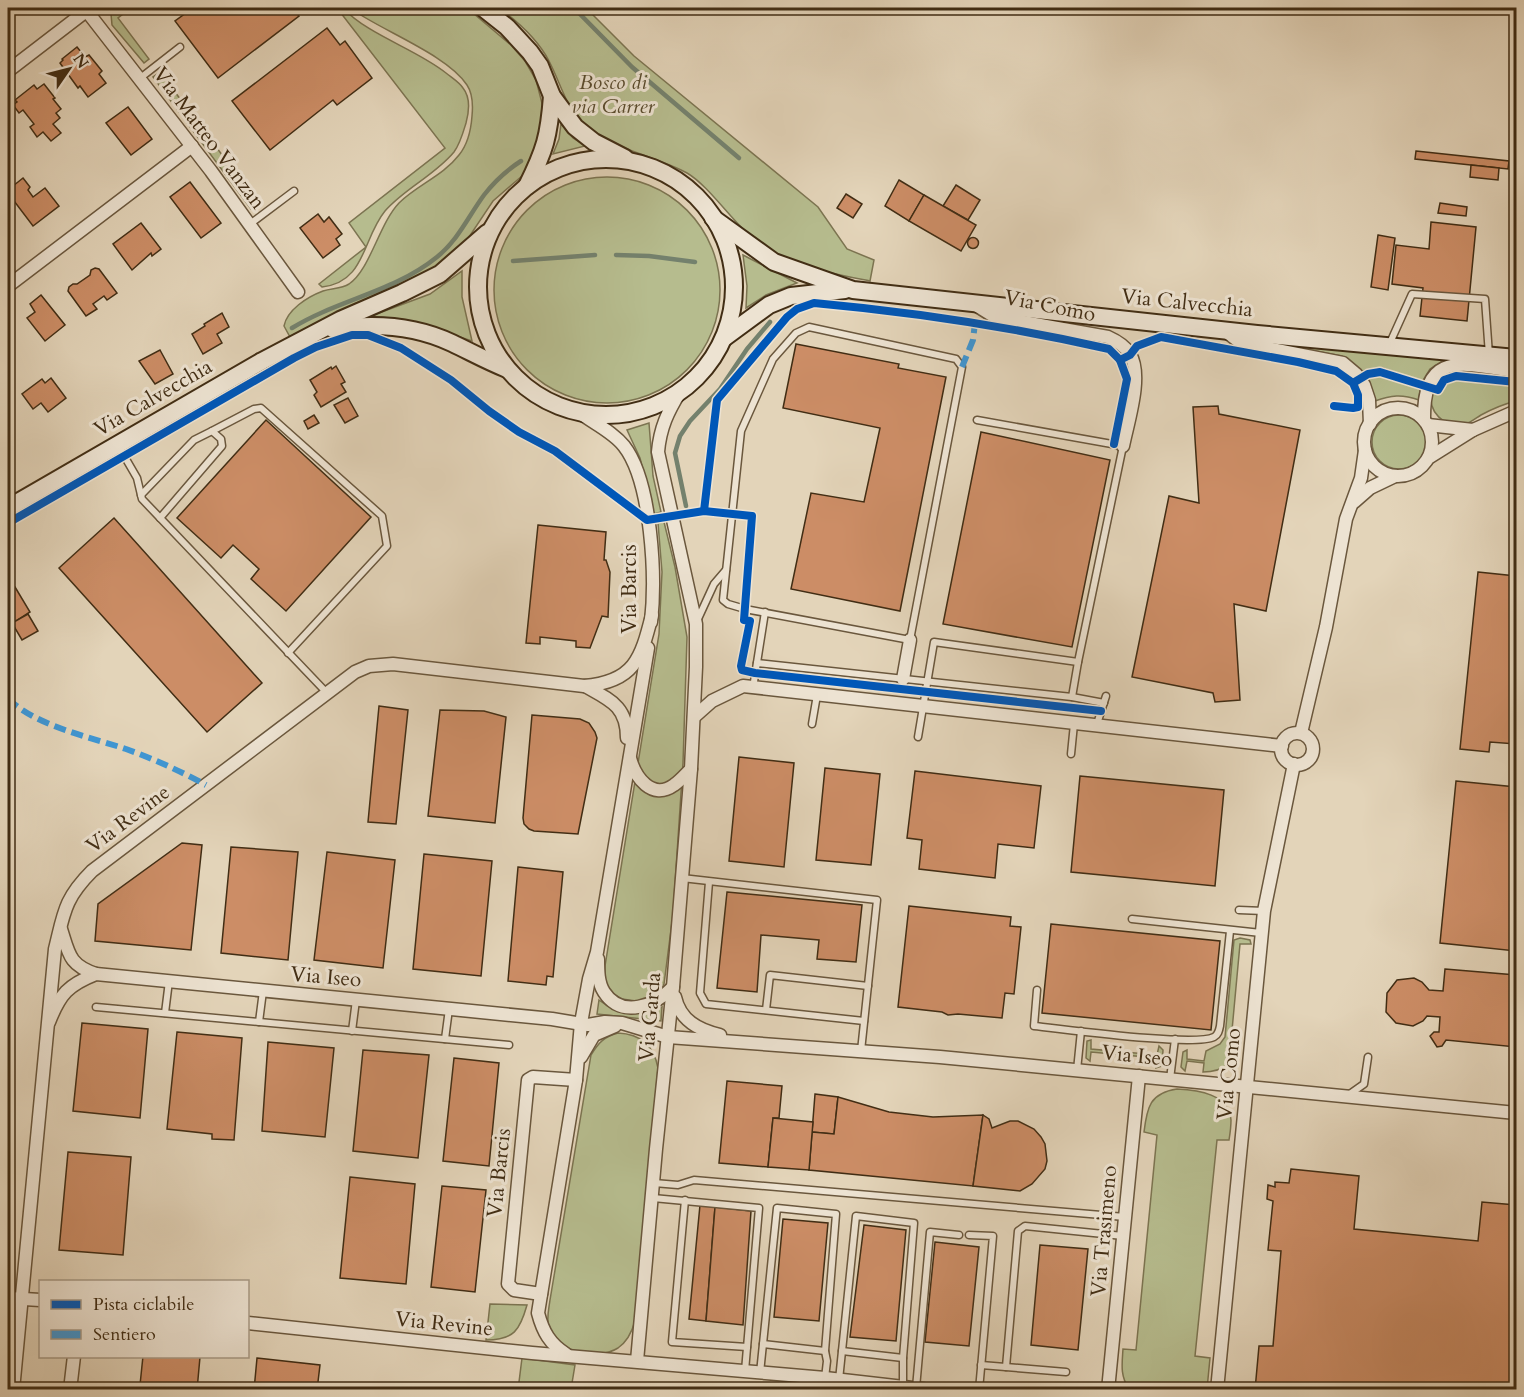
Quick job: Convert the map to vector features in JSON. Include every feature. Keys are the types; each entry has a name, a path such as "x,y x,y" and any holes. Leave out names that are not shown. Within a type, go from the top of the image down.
{"main road":[{"path":"483,8 507,27 530,52 540,66 552,96 575,128 594,142 635,163 661,172 678,182 699,200 713,218 724,239 733,273 733,304 723,338 704,369 680,392 659,404 632,413 604,415 580,413 555,405 540,397 507,369 487,335 479,301 481,261 492,228 507,206 526,187 550,172 576,163 610,159 635,163"},
{"path":"526,187 546,146 550,128 552,96"},
{"name":"Via Calvecchia","path":"713,218 774,262 853,290"},
{"name":"Via Calvecchia","path":"8,508 253,366 340,320 440,274 492,228"},
{"name":"Via Calvecchia","path":"723,338 769,305 790,296 853,290 1224,330 1516,358"},
{"name":"Via Calvecchia","path":"323,331 364,325 417,331 452,343 483,360 507,369"}],"street":[{"path":"8,71 88,9"},
{"name":"Via Matteo Vanzan","path":"88,9 250,224 298,292"},
{"path":"8,286 192,146"},
{"name":"Via Como","path":"973,304 995,317 1108,337 1120,343 1130,355 1136,377 1123,446"},
{"path":"1224,330 1237,339 1256,346 1343,363 1356,374 1364,385 1369,400 1370,424"},
{"path":"1430,457 1433,438 1426,422 1424,400 1432,376 1440,369 1455,365 1516,370"},
{"name":"Via Garda","path":"637,1361 673,987 694,717 696,624 658,452 659,434 680,392"},
{"path":"1301,733 1326,627 1346,519 1361,478 1365,450 1364,437 1370,424 1379,414 1396,408 1415,412 1426,422 1473,430"},
{"path":"1365,450 1375,467 1386,474 1405,476 1418,471 1430,457 1473,430 1516,411"},
{"name":"Via Barcis","path":"566,1354 555,1347 541,1326 538,1313 576,1080 581,1023 589,979 597,952 630,755 652,615 653,590 650,538 642,488 635,467 619,440 580,413"},
{"path":"1351,505 1370,488 1395,476"},
{"name":"Via Revine","path":"13,1389 55,949 64,908 71,895 92,871 355,672 381,664 407,665 584,686 601,684 615,679 635,664 642,652 652,615"},
{"path":"903,679 910,640"},
{"name":"Via Revine","path":"584,686 617,706 626,718 630,755"},
{"path":"694,717 712,701 748,687 1282,747"},
{"path":"1301,733 1311,741 1313,752 1307,761 1294,764 1283,756 1282,747 1289,735 1301,733"},
{"path":"630,755 641,783 651,788 672,787 691,769"},
{"name":"Via Como","path":"1216,1389 1264,910 1294,764"},
{"path":"60,927 70,956 81,969 96,974"},
{"name":"Via Barcis","path":"597,952 599,981 603,992 620,1005 640,1008 646,1006 664,996 673,987"},
{"path":"49,1022 56,1005 67,989 78,981 96,974"},
{"name":"Via Iseo","path":"96,974 581,1023 627,1024 668,1037 1077,1070 1516,1113"},
{"name":"Via Iseo","path":"673,987 680,1013 692,1024 708,1032 754,1043"},
{"path":"578,1062 594,1035 604,1029 627,1024 653,1038 666,1064"},
{"name":"Via Trasimeno","path":"1108,1389 1139,1076"},
{"name":"Via Barcis","path":"541,1294 514,1290 508,1284 528,1080 533,1077 576,1080"},
{"path":"8,1298 39,1300"},
{"name":"Via Revine","path":"249,1323 532,1353 637,1361"},
{"path":"70,1389 74,1358"},
{"path":"637,1361 930,1389"}],"lane":[{"path":"139,79 180,47"},
{"path":"250,224 294,191"},
{"path":"1388,345 1412,294 1485,299 1489,355"},
{"path":"809,327 956,359 962,367 910,640 728,604 723,600 726,570 741,430 773,359 796,333 809,327"},
{"path":"141,495 194,440 254,409 261,408 382,516 387,546 288,653"},
{"path":"977,420 1123,446 1072,697"},
{"path":"159,518 222,446 221,440 212,431"},
{"path":"117,444 137,478 142,499 327,693"},
{"path":"696,624 714,584 726,570"},
{"path":"748,687 757,663 765,612"},
{"path":"918,737 934,642 1078,662"},
{"path":"757,663 1072,697 1104,703"},
{"path":"812,724 817,695"},
{"path":"1096,727 1106,696"},
{"path":"1071,754 1074,724"},
{"path":"682,878 877,900 861,1051"},
{"path":"710,882 700,993 706,1004 864,1021"},
{"path":"1239,910 1264,910"},
{"path":"1131,919 1262,933"},
{"path":"1036,990 1034,1026 1175,1039 1204,1040 1215,1037 1219,1032 1230,931"},
{"path":"766,1010 770,975 868,986"},
{"path":"165,1014 169,981"},
{"path":"259,1022 263,991"},
{"path":"352,1031 356,1000"},
{"path":"96,1007 509,1045"},
{"path":"445,1039 449,1009"},
{"path":"1077,1070 1081,1031"},
{"path":"1170,1079 1175,1039"},
{"path":"1347,1096 1364,1084 1368,1057"},
{"path":"654,1183 678,1185 694,1180 1125,1217"},
{"path":"653,1198 759,1208 745,1372"},
{"path":"685,1200 672,1342 747,1347"},
{"path":"760,1373 777,1208 836,1214 825,1351 827,1361 825,1378"},
{"path":"839,1380 856,1216 914,1223 903,1358 910,1387"},
{"path":"1006,1367 1018,1231 1025,1226 1123,1236"},
{"path":"910,1387 930,1232 959,1235"},
{"path":"969,1234 993,1236 979,1389"},
{"path":"763,1344 825,1351"},
{"path":"842,1351 903,1358"},
{"path":"981,1365 1066,1372"}],"green space":[{"path":"115,8 131,8 118,18 149,59 144,63 112,25 111,14"},
{"path":"337,8 343,8 365,26 434,64 461,86 466,92 468,101 467,119 454,152 385,211 377,222 366,247 349,223 445,148"},
{"path":"350,8 467,8 511,45 525,61 536,80 544,111 543,131 531,165 493,201 463,246 439,268 290,337 284,326 293,309 323,291 346,286 356,277 369,258 392,212 406,197 453,162 465,146 471,126 471,96 467,85 458,74 430,53"},
{"name":"Bosco di via Carrer","path":"499,8 586,8 634,56 818,207 847,249 874,260 870,281 819,270 773,252 745,231 709,192 687,173 603,139 592,132 577,118 549,61 533,38"},
{"path":"160,72 258,203 251,209 153,77"},
{"path":"561,124 573,138 585,146 553,154 559,139"},
{"path":"596,177 618,177 650,185 660,190 679,202 695,218 712,247 718,268 720,290 718,312 712,333 695,362 679,378 650,395 618,403 596,403 564,395 554,390 535,378 519,362 502,333 494,301 494,279 502,247 507,237 519,218 535,202 564,185"},
{"path":"366,247 355,268 347,277 322,287 319,284"},
{"path":"743,255 797,283 766,295 746,308 747,286"},
{"path":"462,271 462,297 472,341 407,320 371,316 430,294"},
{"path":"1305,347 1446,359 1430,369 1422,382 1383,368 1362,371 1342,356 1305,349"},
{"path":"1386,376 1420,389 1419,400 1397,396 1375,401 1366,378"},
{"path":"1455,380 1516,386 1516,401 1467,423 1457,425 1444,421 1432,406 1431,391 1440,392 1444,385"},
{"path":"1394,415 1404,415 1414,419 1422,427 1426,442 1422,457 1414,465 1404,469 1394,469 1384,465 1376,457 1372,447 1372,437 1376,427 1384,419"},
{"path":"649,423 653,476 661,512 654,514 640,458 627,430"},
{"path":"664,522 675,567 687,637 683,763 673,914 664,984 656,995 647,1000 636,1001 622,999 610,992 605,981 605,966 659,634 662,572 658,523"},
{"path":"1240,938 1250,940 1251,944 1240,944 1231,1041 1241,1042 1239,1049 1232,1060 1222,1068 1203,1072 1204,1063 1187,1061 1185,1071 1181,1067 1183,1052 1187,1050 1187,1059 1204,1061 1206,1051 1220,1044 1225,1037 1234,940"},
{"path":"599,1000 614,1009 629,1013 645,1012 662,1007 661,1021 597,1014"},
{"path":"618,1033 633,1036 645,1043 653,1053 658,1068 635,1321 629,1336 618,1348 609,1352 589,1354 560,1343 549,1328 548,1314 591,1055 602,1041"},
{"path":"1091,1040 1091,1049 1157,1055 1159,1046 1163,1050 1162,1066 1156,1068 1157,1058 1091,1052 1090,1061 1086,1058 1087,1041"},
{"path":"1177,1089 1203,1092 1219,1099 1229,1111 1231,1120 1229,1140 1217,1140 1195,1356 1210,1358 1207,1389 1129,1389 1123,1375 1123,1349 1136,1350 1157,1135 1144,1132 1145,1123 1149,1108 1155,1098"},
{"path":"490,1304 527,1305 522,1321 509,1336 486,1340"},
{"path":"522,1358 575,1365 571,1389 518,1390"}],"building":[{"path":"193,8 293,8 299,16 218,78 175,21"},
{"path":"327,28 340,45 345,41 372,78 337,105 333,100 270,150 232,101"},
{"path":"77,47 85,57 89,55 102,71 99,74 106,83 88,97 80,86 78,88 60,63"},
{"path":"44,84 61,109 56,113 60,118 53,124 61,133 51,141 43,132 37,137 30,127 34,124 23,110 19,113 13,105 17,102 15,100 34,85 37,89"},
{"path":"128,107 152,139 131,155 106,123"},
{"path":"1416,151 1509,161 1508,169 1415,159"},
{"path":"1471,165 1499,168 1498,180 1470,177"},
{"path":"23,178 30,187 28,190 33,197 45,188 59,206 33,226 8,193 8,190"},
{"path":"899,180 924,195 909,221 885,206"},
{"path":"190,182 221,223 201,238 170,197"},
{"path":"956,185 980,200 968,220 943,206"},
{"path":"846,194 862,204 853,218 837,208"},
{"path":"924,195 976,225 961,251 909,221"},
{"path":"1440,203 1467,207 1466,216 1438,213"},
{"path":"318,214 324,222 329,217 342,234 336,239 340,245 323,258 300,228"},
{"path":"1431,222 1476,227 1467,321 1420,316 1423,288 1392,284 1396,245 1429,249"},
{"path":"141,223 161,249 152,256 151,253 132,270 113,244"},
{"path":"1378,235 1395,238 1388,290 1371,287"},
{"path":"973,238 977,239 977,247 973,248 969,247 968,243 969,239"},
{"path":"99,269 117,293 107,300 104,296 93,304 97,309 86,316 68,291 69,287 90,275 91,270"},
{"path":"41,295 65,325 45,341 27,318 35,312 30,304"},
{"path":"222,313 229,327 217,334 222,343 203,354 192,334"},
{"path":"796,344 899,364 898,368 946,377 900,611 791,589 811,493 864,502 880,428 783,408"},
{"path":"160,350 173,374 155,384 139,361"},
{"path":"336,366 345,382 341,384 346,392 321,407 314,395 317,392 310,380"},
{"path":"51,378 66,398 48,412 41,403 33,409 22,394 42,379 45,383"},
{"path":"348,398 358,416 345,423 334,405"},
{"path":"1218,406 1219,414 1300,430 1266,611 1234,604 1240,700 1215,702 1213,693 1132,677 1169,496 1199,503 1193,407"},
{"path":"314,415 319,423 308,429 304,421"},
{"path":"266,420 371,517 286,611 251,579 259,569 233,545 221,558 177,518"},
{"path":"981,432 1110,460 1072,647 943,624"},
{"path":"114,518 262,683 207,732 59,568"},
{"path":"538,525 606,532 604,560 610,572 608,617 602,616 590,648 576,647 576,641 540,637 540,644 526,643"},
{"path":"1478,572 1516,576 1516,744 1490,742 1489,752 1460,749"},
{"path":"15,587 30,612 10,625 8,591"},
{"path":"28,614 38,631 22,640 12,623"},
{"path":"379,706 408,710 396,824 368,822"},
{"path":"440,710 484,711 506,717 495,823 428,816"},
{"path":"532,715 580,719 589,723 595,732 597,738 578,834 534,831 524,824"},
{"path":"739,757 794,763 784,867 729,861"},
{"path":"825,768 880,774 871,865 816,860"},
{"path":"915,771 1041,786 1034,848 998,844 995,878 919,869 922,840 907,838"},
{"path":"1080,776 1224,790 1215,886 1071,872"},
{"path":"1456,781 1516,787 1516,951 1440,943"},
{"path":"182,843 202,845 191,950 95,941 98,904"},
{"path":"231,847 298,852 288,960 221,953"},
{"path":"327,852 395,860 383,968 314,960"},
{"path":"424,854 492,861 481,976 413,969"},
{"path":"518,867 563,872 553,977 547,976 546,985 508,981"},
{"path":"727,892 862,905 856,962 817,959 819,940 761,935 757,992 717,988"},
{"path":"909,906 1011,917 1010,926 1021,927 1014,994 1005,993 1002,1018 948,1015 942,1012 898,1007"},
{"path":"1051,924 1220,941 1211,1030 1042,1013"},
{"path":"1445,969 1516,975 1516,1047 1446,1040 1442,1046 1437,1047 1430,1036 1434,1032 1439,1032 1440,1017 1427,1016 1413,1026 1396,1023 1386,1012 1387,993 1397,980 1414,978 1422,982 1429,990 1443,991"},
{"path":"82,1023 148,1029 140,1118 73,1111"},
{"path":"177,1032 242,1038 234,1140 212,1139 212,1134 167,1129"},
{"path":"268,1042 334,1048 325,1137 262,1131"},
{"path":"363,1050 429,1055 418,1158 353,1151"},
{"path":"454,1058 499,1063 489,1166 443,1161"},
{"path":"727,1081 782,1086 779,1118 773,1118 768,1167 719,1163"},
{"path":"815,1094 838,1097 834,1134 812,1132"},
{"path":"838,1097 889,1112 933,1117 983,1115 973,1186 809,1170 812,1132 834,1134"},
{"path":"983,1115 989,1119 992,1128 1010,1121 1018,1121 1034,1129 1041,1137 1045,1144 1047,1161 1045,1169 1032,1184 1020,1191 973,1186"},
{"path":"773,1118 813,1122 809,1170 768,1167"},
{"path":"68,1152 131,1157 123,1255 59,1250"},
{"path":"1291,1169 1359,1176 1354,1229 1478,1241 1482,1202 1516,1205 1516,1390 1255,1390 1259,1346 1273,1346 1281,1251 1268,1250 1273,1201 1267,1199 1268,1185 1275,1187 1275,1182 1289,1183"},
{"path":"350,1177 415,1184 406,1284 340,1278"},
{"path":"442,1186 486,1190 475,1292 431,1287"},
{"path":"700,1205 715,1207 706,1321 689,1319"},
{"path":"715,1207 751,1211 743,1325 706,1321"},
{"path":"783,1219 828,1223 819,1321 774,1317"},
{"path":"864,1225 906,1230 896,1341 850,1337"},
{"path":"935,1242 979,1247 969,1346 925,1342"},
{"path":"1040,1245 1088,1249 1078,1350 1031,1345"},
{"path":"143,1358 200,1358 197,1390 140,1385"},
{"path":"257,1358 320,1365 317,1390 254,1390"},
{"path":"140,1385 196,1390 140,1390"}],"waterway":[{"path":"574,8 632,67 739,158"},
{"path":"292,328 309,318 403,279 437,257 457,236 488,190 521,161"},
{"path":"513,261 595,255"},
{"path":"616,255 649,256 695,262"},
{"path":"686,506 675,453 680,436 690,421 720,389 747,349 770,322"}],"marked path":[{"path":"962,367 973,340 975,323"},
{"path":"8,699 20,709 49,724 126,749 206,785"}],"cycle path":[{"path":"704,511 717,400 787,317 797,309 814,303 999,327 1109,349 1120,360 1130,355 1137,346 1161,337 1298,362 1336,371 1353,383 1358,395 1358,407 1334,406"},
{"path":"8,523 294,358 316,347 352,335 368,335 401,348 451,380 489,411 519,432 555,451 647,520 704,511 752,516 744,620 750,621 742,670 1101,711"},
{"path":"1114,444 1127,379 1120,360"},
{"path":"1353,383 1368,374 1380,372 1438,390 1444,380 1456,376 1516,382"}]}
